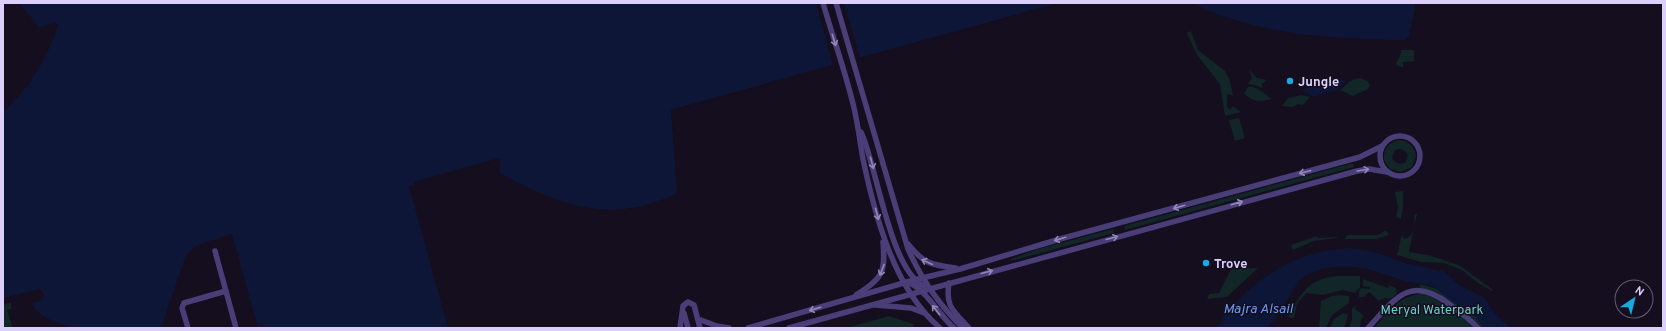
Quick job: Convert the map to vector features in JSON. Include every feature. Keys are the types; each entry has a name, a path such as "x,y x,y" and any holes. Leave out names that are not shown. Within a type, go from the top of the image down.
{"street":[{"path":"823,3 854,108 866,173 882,232 890,254 911,293 926,314 940,328"},
{"path":"836,3 904,239 923,278 946,310 963,328"},
{"path":"858,126 868,147 885,212 898,250 906,268 914,280 923,286 930,288"},
{"path":"748,328 905,282 960,269 1060,239 1360,157 1382,146 1387,140 1395,136 1403,136 1411,139 1420,151 1419,162 1416,169 1410,174 1398,176 1375,169 1357,171 921,290 788,328"},
{"path":"1382,146 1380,160 1387,172"},
{"path":"852,298 876,282 882,274 885,259 882,232"},
{"path":"904,239 919,258 927,263 960,269"},
{"path":"215,251 236,328"},
{"path":"905,282 912,284 921,290 940,315 954,328"},
{"path":"949,283 947,295 948,304 969,328"},
{"path":"1368,328 1399,296 1422,290 1433,293 1443,299 1468,317 1478,328"},
{"path":"188,328 182,308 184,303 226,291"},
{"path":"680,328 683,306 686,303 692,303 700,328"},
{"path":"871,304 911,308 926,314"},
{"path":"683,310 688,328"},
{"path":"698,319 717,326 729,328"}],"green space":[{"path":"1191,31 1198,50 1225,71 1230,81 1233,96 1229,94 1227,95 1227,107 1230,110 1233,106 1241,112 1225,116 1220,84 1197,55 1187,33"},
{"path":"1401,50 1414,50 1414,61 1403,62 1403,67 1397,66 1396,63 1400,56"},
{"path":"1249,69 1257,78 1267,80 1262,84 1262,88 1248,84 1252,78"},
{"path":"1360,78 1368,81 1370,86 1368,89 1353,96 1340,90 1350,81"},
{"path":"1248,87 1255,87 1272,99 1264,101 1253,100 1244,93"},
{"path":"1301,95 1310,97 1303,105 1298,104 1293,107 1282,106 1288,98"},
{"path":"1239,118 1245,138 1235,141 1229,120"},
{"path":"1402,140 1408,142 1414,149 1416,156 1412,167 1401,172 1390,169 1384,160 1385,150 1394,141","holes":["1400,149 1405,151 1408,155 1405,163 1400,164 1395,162 1392,157 1395,150"]},
{"path":"1353,163 1354,167 1125,230 1124,226"},
{"path":"1403,191 1401,219 1396,217 1398,207 1395,192"},
{"path":"1417,214 1414,228 1414,215"},
{"path":"1113,229 1114,233 1011,261 1011,259 1038,249"},
{"path":"1386,230 1389,235 1376,239 1345,239 1347,235 1378,235"},
{"path":"1413,231 1409,252 1428,255 1459,265 1493,290 1492,291 1478,283 1462,270 1444,263 1421,262 1397,255 1402,234 1404,239 1408,238"},
{"path":"1317,236 1318,238 1337,238 1314,241 1293,250 1291,245"},
{"path":"1258,268 1227,297 1207,299 1209,294 1219,293 1231,269"},
{"path":"1336,276 1360,276 1360,287 1355,293 1343,290 1322,295 1306,293 1297,304 1294,318 1288,317 1301,295 1311,284"},
{"path":"1363,279 1388,288 1389,285 1396,288 1397,294 1390,299 1385,298 1379,301 1369,292 1364,297 1359,297 1359,291 1361,288 1370,289 1370,287 1363,286"},
{"name":"Meryal Waterpark","path":"1420,284 1438,289 1458,305 1471,310 1484,328 1374,328 1399,302 1420,294"},
{"path":"1332,296 1349,296 1349,303 1332,315 1326,328 1319,328 1321,301"},
{"path":"11,302 11,309 7,310 13,328 3,328 3,305"},
{"path":"1359,303 1354,308 1364,316 1361,320 1360,328 1349,328 1352,319 1352,308"},
{"path":"1343,313 1348,315 1344,328 1330,328 1334,319"},
{"path":"889,316 914,324 913,328 846,328"}],"water":[{"path":"20,3 1058,3 671,110 677,190 675,195 643,206 623,209 590,208 558,200 527,187 499,172 500,158 414,182 415,184 409,186 448,328 258,328 232,234 197,245 186,255 161,328 71,328 46,318 36,310 32,303 40,301 44,296 40,289 3,298 3,112 21,94 36,73 43,62 58,26 55,22 39,28"},
{"path":"1192,3 1416,3 1409,36 1404,40 1323,36 1269,29 1217,14"},
{"path":"1335,78 1346,81 1336,91 1324,93 1315,97 1302,91 1319,80"},
{"name":"Majra Alsail","path":"1349,248 1375,252 1405,263 1443,271 1461,286 1484,298 1497,316 1511,328 1484,328 1471,310 1453,302 1433,286 1405,281 1368,269 1344,266 1321,269 1304,276 1298,282 1282,309 1268,328 1216,328 1223,320 1221,318 1232,305 1233,306 1257,283 1271,273 1300,258 1316,253"}],"pier":[{"path":"816,3 844,3 860,58 1060,3 1058,5 673,111 679,186 677,196 675,197 677,187 671,110 833,65"},
{"path":"500,158 498,174 498,161 415,184 414,182"}],"place":[{"name":"Jungle","path":"1290,81"},
{"name":"Trove","path":"1206,263"}]}
